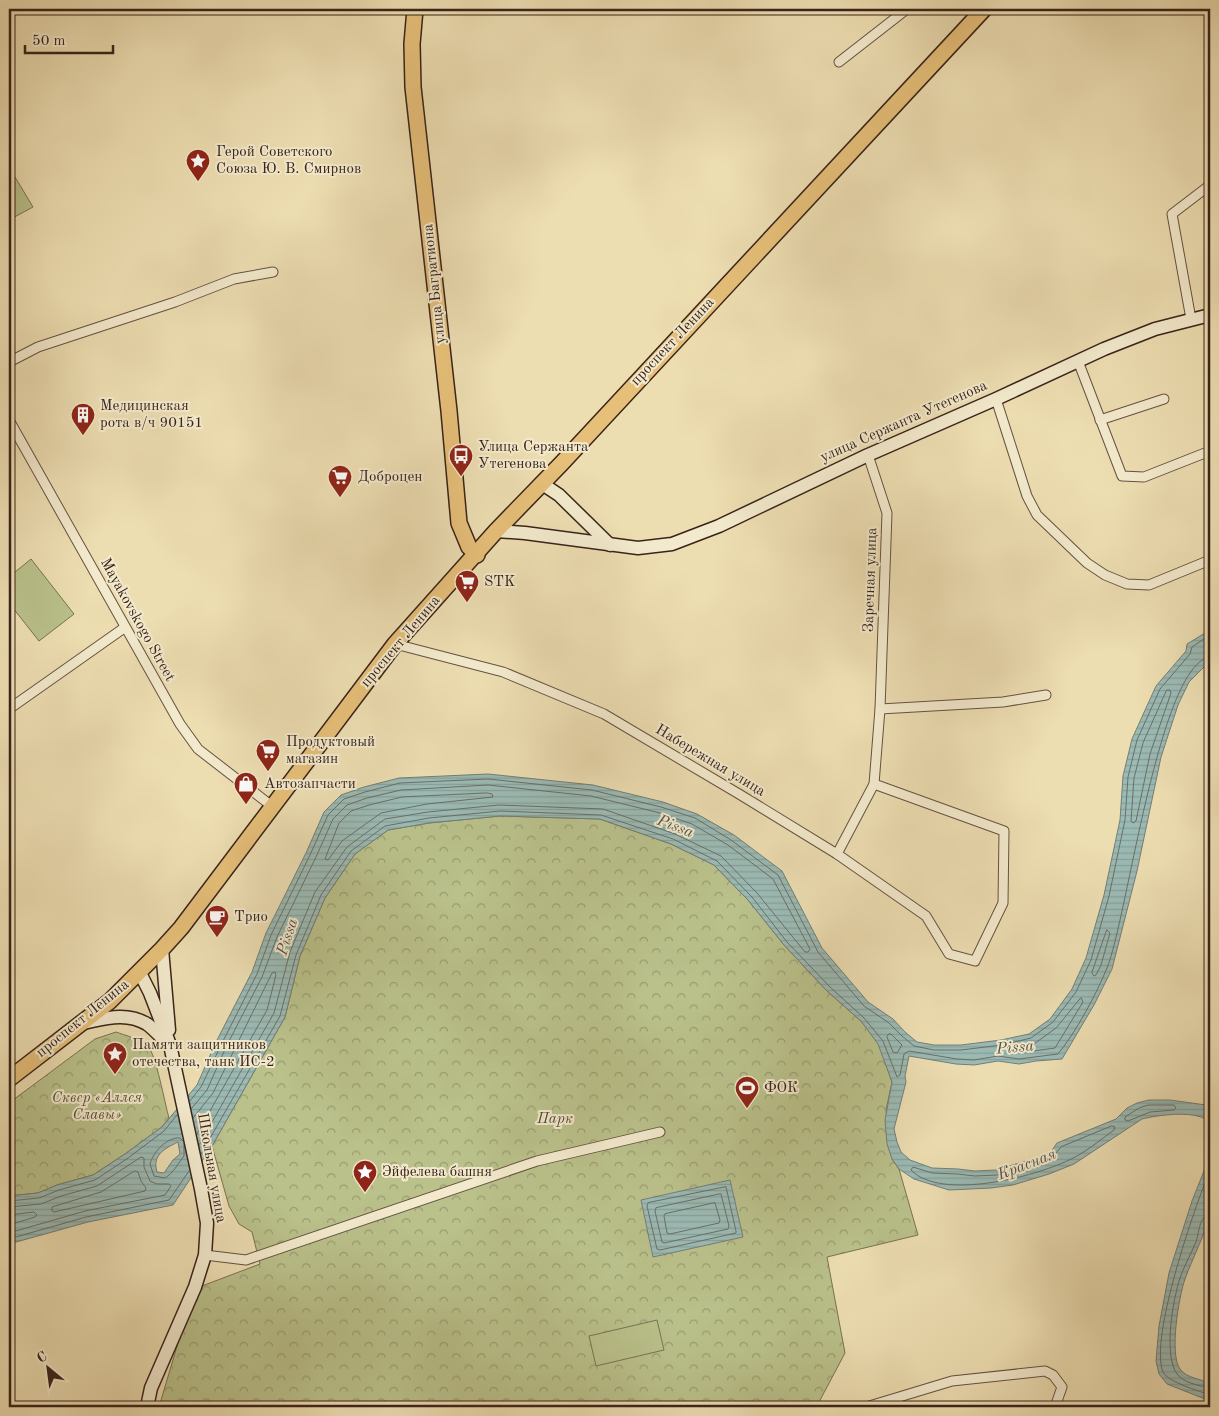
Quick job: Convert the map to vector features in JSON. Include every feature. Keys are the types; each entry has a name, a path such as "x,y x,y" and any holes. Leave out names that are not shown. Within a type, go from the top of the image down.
{"main road":[{"name":"улица Багратиона","path":"414,9 412,44 413,86 460,523 469,547 477,555"},
{"name":"проспект Ленина","path":"9,1079 110,1001 162,950 273,807 395,644 541,483 984,9"},
{"name":"улица Сержанта Утегенова","path":"496,532 525,533 638,548 672,544 719,526 868,455 1078,361 1155,329 1210,315"},
{"path":"541,483 559,495 610,545"},
{"name":"Школьная улица","path":"147,1407 151,1388 195,1287 205,1255 207,1223 170,1045 162,950"},
{"name":"Школьная улица","path":"140,971 170,1045"},
{"path":"79,1024 115,1016 134,1018 148,1024 170,1045"}],"street":[{"path":"839,62 907,9"},
{"path":"1191,319 1172,214 1210,185"},
{"path":"9,362 38,347 175,302 234,279 273,272"},
{"path":"1078,361 1122,476 1144,477 1210,451"},
{"path":"996,399 1027,496 1037,514 1087,563 1104,575 1128,584 1149,585 1210,560"},
{"path":"1100,420 1164,399"},
{"name":"Mayakovskogo Street","path":"9,420 124,628 180,724 198,749 273,807"},
{"name":"Заречная улица","path":"836,854 874,784 880,709 887,514 868,455"},
{"path":"9,709 124,628"},
{"name":"Набережная улица","path":"395,644 503,672 604,714 740,794 836,854 926,916 949,954 975,961 1003,903 1004,831 874,784"},
{"path":"880,709 1003,702 1046,695"},
{"path":"205,1255 246,1260 537,1160 660,1132"},
{"path":"866,1407 952,1381 1045,1371 1053,1375 1062,1387 1055,1407"}],"green space":[{"path":"15,177 33,207 9,220 9,180"},
{"path":"31,559 74,614 39,641 9,603 9,577"},
{"name":"Парк","path":"500,816 600,819 671,844 714,865 748,900 784,945 827,991 861,1021 879,1044 892,1082 886,1110 892,1159 899,1169 918,1235 827,1257 845,1353 819,1402 804,1407 159,1407 194,1289 260,1264 252,1232 239,1224 229,1206 212,1146 285,1017 300,956 325,898 355,854 388,830 429,823"},
{"name":"Сквер «Аллея Славы»","path":"116,1032 148,1046 157,1069 169,1118 162,1127 93,1175 57,1185 38,1193 9,1196 9,1103 95,1039"},
{"path":"657,1320 664,1350 596,1366 589,1336"}],"water":[{"path":"1210,630 1210,661 1189,682 1178,705 1161,757 1137,871 1112,969 1094,1005 1062,1059 1019,1064 998,1061 974,1065 909,1056 905,1076 906,1082 894,1129 901,1152 910,1160 932,1168 975,1171 996,1170 1050,1153 1057,1143 1116,1119 1127,1108 1149,1100 1170,1100 1206,1105 1210,1107 1210,1123 1197,1116 1178,1114 1142,1119 1074,1164 1013,1185 949,1190 914,1179 899,1169 892,1159 887,1144 885,1120 892,1082 878,1044 861,1021 827,991 784,945 748,900 714,865 671,844 600,819 500,816 429,823 388,830 355,854 325,898 300,956 285,1017 212,1146 173,1205 88,1222 9,1244 9,1196 38,1193 57,1185 93,1175 162,1127 197,1085 216,1042 252,972 266,933 324,812 341,795 399,778 488,774 593,785 663,802 697,814 734,835 782,871 822,948 868,1002 893,1019 917,1042 934,1045 961,1045 1029,1034 1050,1019 1072,989 1086,958 1104,895 1120,820 1123,776 1132,739 1156,686 1186,651 1187,644","holes":["178,1142 180,1154 164,1173 157,1172 156,1161 160,1153"]},
{"path":"1210,1156 1210,1214 1183,1287 1176,1325 1175,1351 1180,1369 1186,1375 1210,1384 1210,1401 1167,1384 1159,1374 1156,1361 1159,1326 1169,1273 1192,1201"},
{"path":"730,1180 743,1237 653,1257 641,1200"}],"place":[{"name":"Герой Советского Союза Ю. В. Смирнов","path":"198,182"},
{"name":"Медицинская рота в/ч 90151","path":"83,436"},
{"name":"Улица Сержанта Утегенова","path":"461,477"},
{"name":"Доброцен","path":"340,498"},
{"name":"STK","path":"467,603"},
{"name":"Продуктовый магазин","path":"268,772"},
{"name":"Автозапчасти","path":"246,805"},
{"name":"Трио","path":"217,938"},
{"name":"Памяти защитников отечества, танк ИС-2","path":"115,1075"},
{"name":"ФОК","path":"747,1109"},
{"name":"Эйфелева башня","path":"365,1193"}],"water label":[{"name":"Pissa","path":"675,827"},
{"name":"Pissa","path":"288,937"},
{"name":"Pissa","path":"1015,1048"},
{"name":"Красная","path":"1027,1165"}]}
